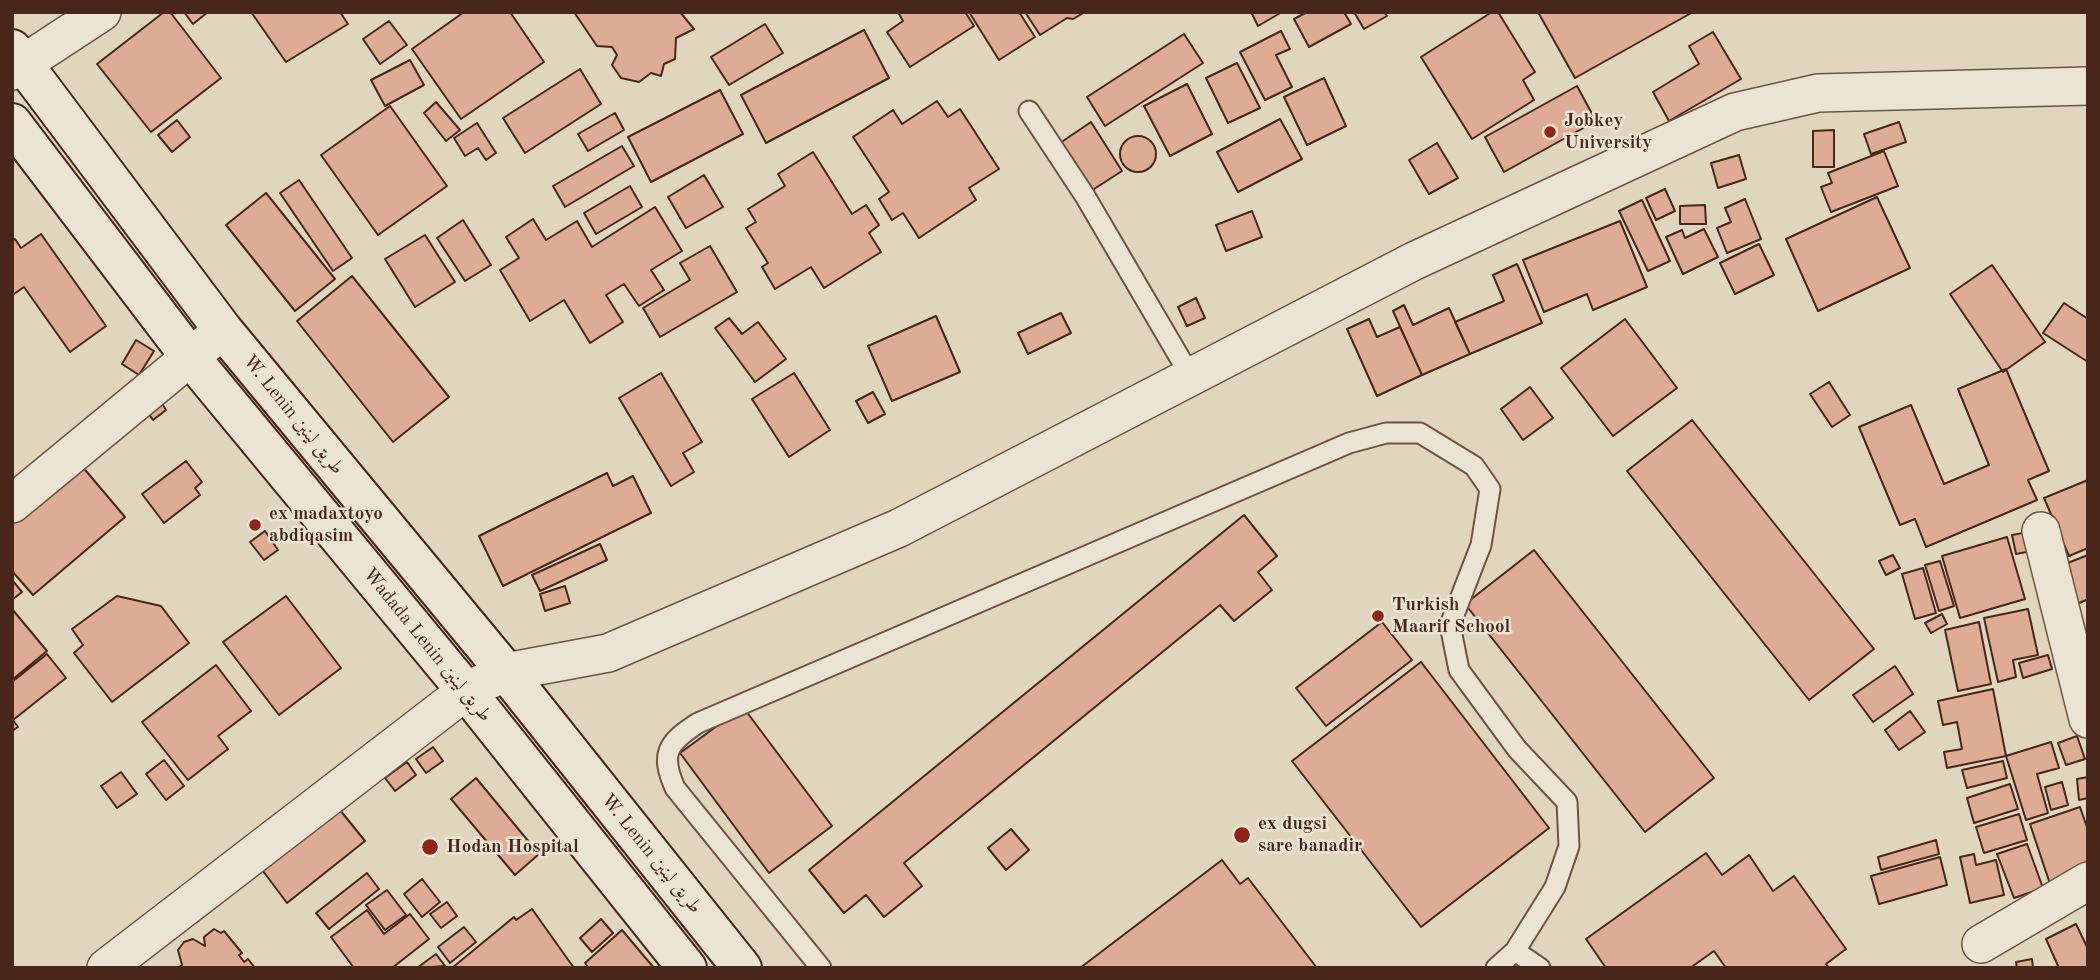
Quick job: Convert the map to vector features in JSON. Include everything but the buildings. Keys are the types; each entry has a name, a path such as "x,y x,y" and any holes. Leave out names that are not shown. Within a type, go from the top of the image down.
{"main road":[{"name":"W. Lenin طريق لينين","path":"16,61 223,330 506,672 743,968"},
{"name":"Wadada Lenin طريق لينين","path":"12,123 191,358 466,691 687,968"}],"street":[{"path":"16,61 102,12"},
{"path":"106,968 466,691 506,672 608,653 899,528 1414,261 1735,112 1818,93 2088,86"},
{"path":"12,504 223,330"},
{"path":"2041,531 2088,719"},
{"path":"1981,944 2088,881"}],"lane":[{"path":"1029,111 1085,196 1191,377"},
{"path":"821,968 675,788 666,767 668,749 677,737 710,718 1349,443 1386,433 1420,433 1474,466 1490,489 1481,545 1450,625 1459,670 1517,750 1567,802 1569,846 1555,887 1515,951 1496,968"},
{"path":"1515,951 1540,968"}],"place":[{"name":"Jobkey University","path":"1550,132"},
{"name":"ex madaxtoyo abdiqasim","path":"255,525"},
{"name":"Turkish Maarif School","path":"1378,616"},
{"name":"ex dugsi sare banadir","path":"1242,835"},
{"name":"Hodan Hospital","path":"430,847"}]}
